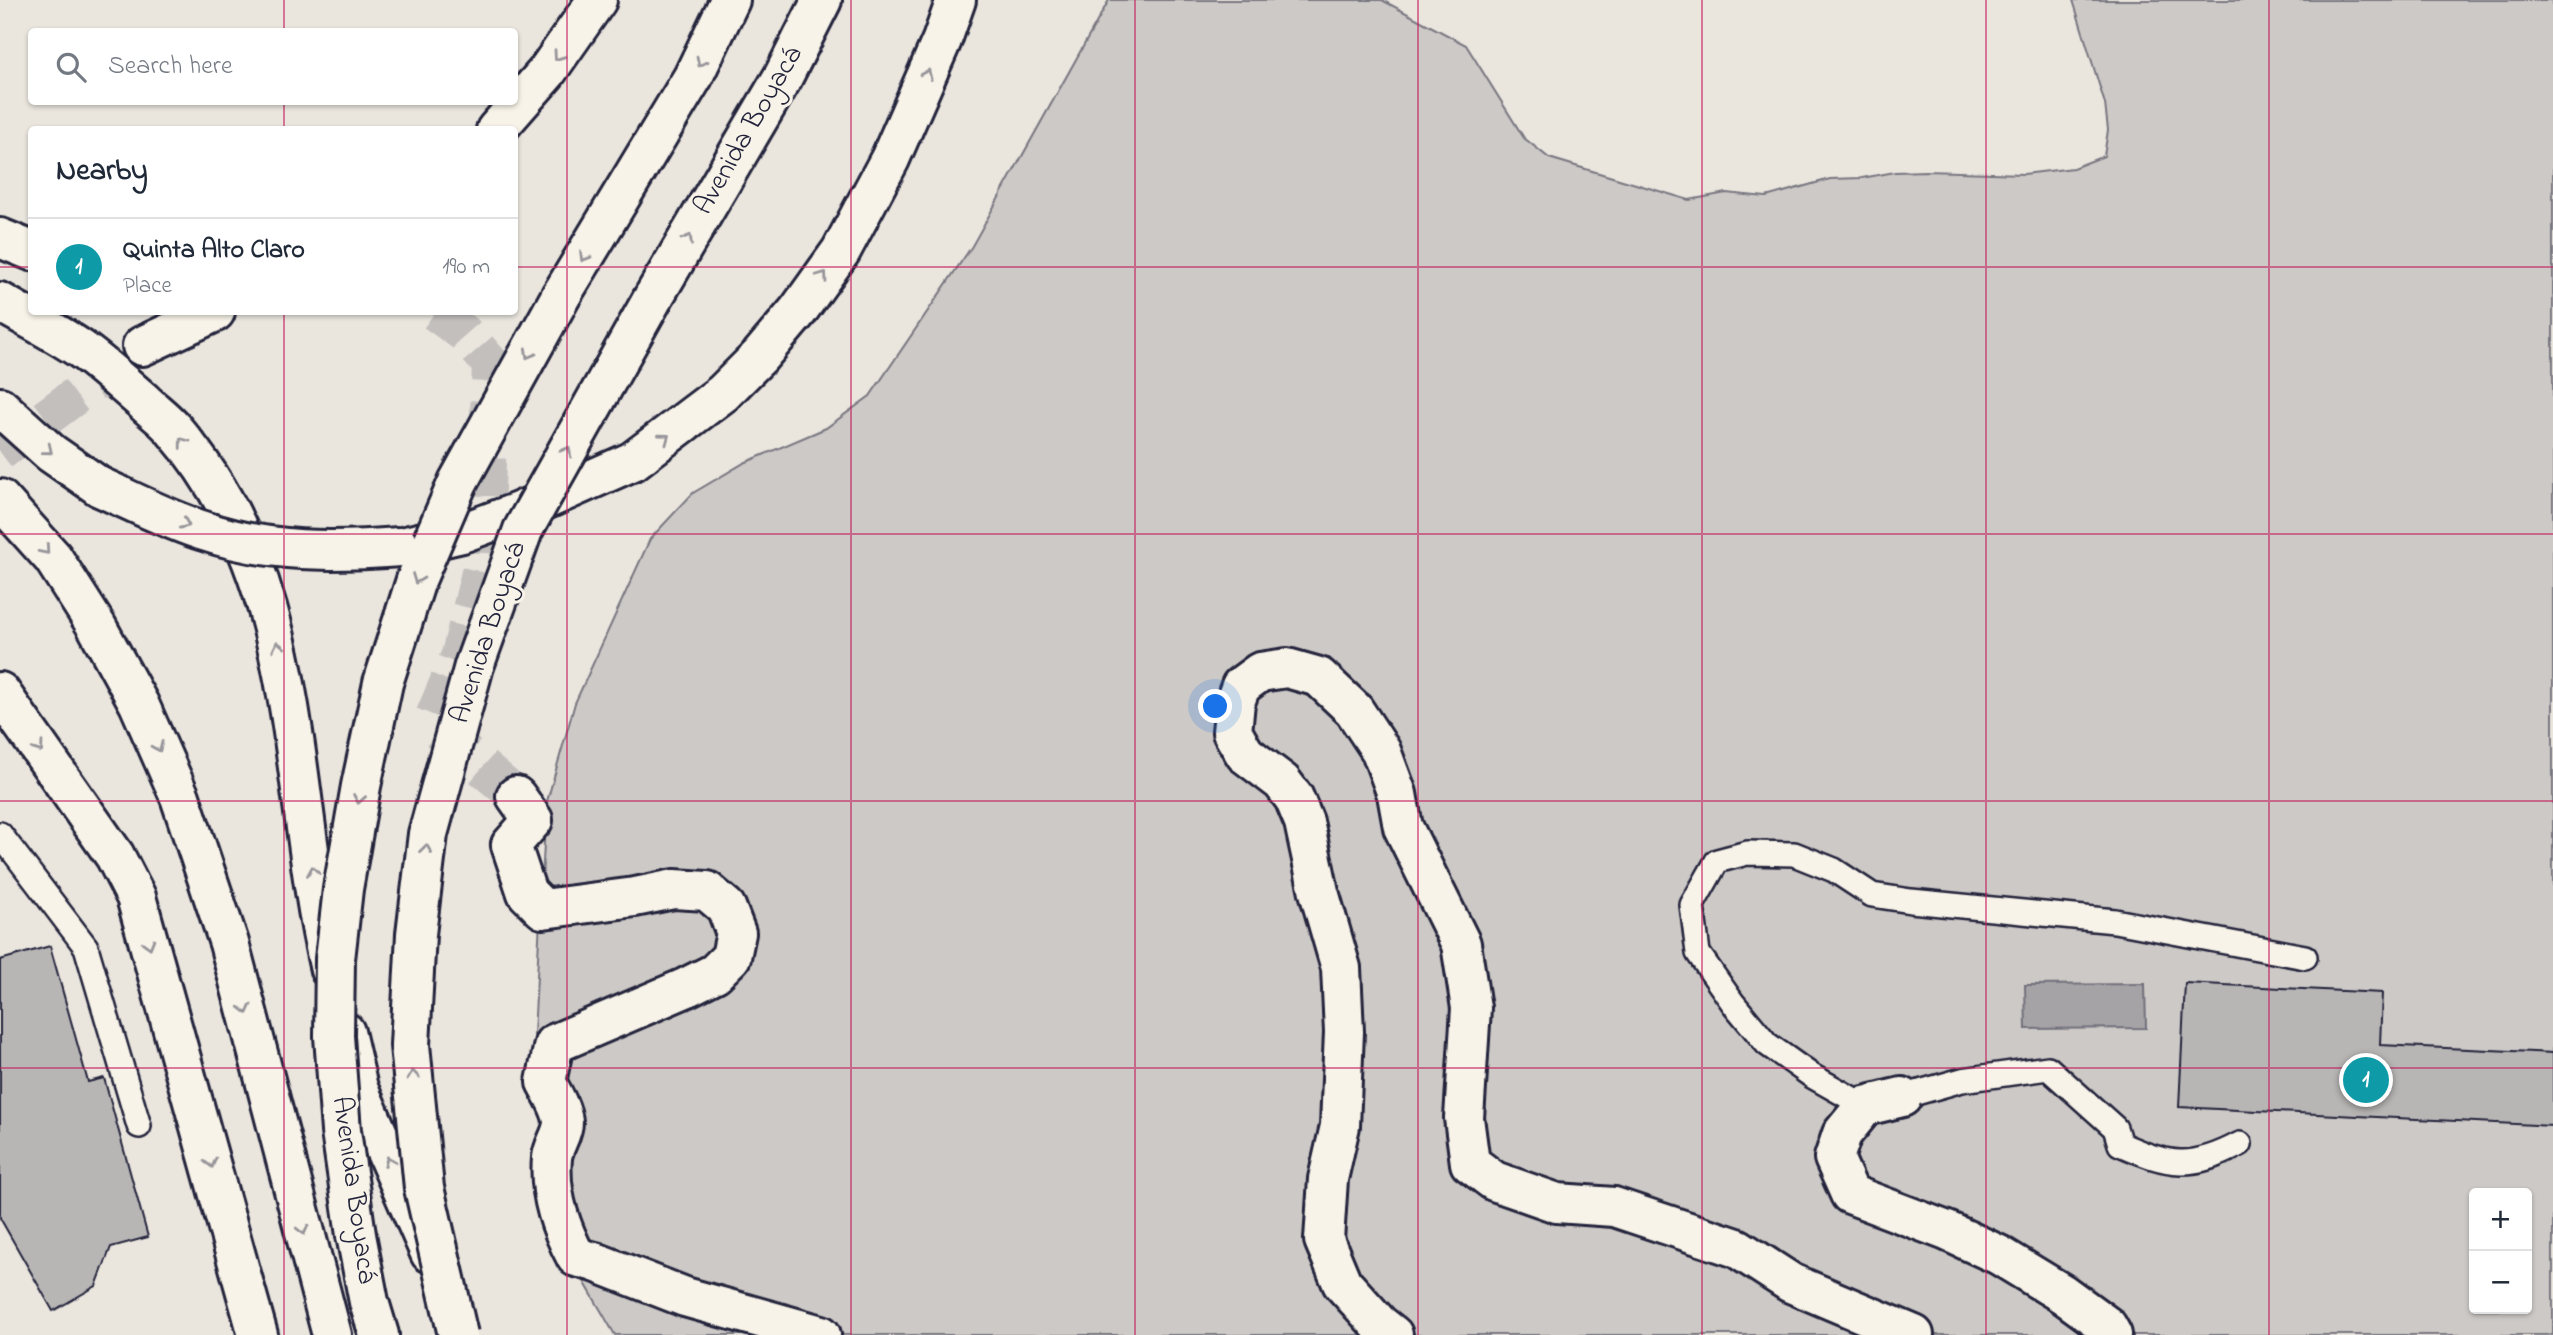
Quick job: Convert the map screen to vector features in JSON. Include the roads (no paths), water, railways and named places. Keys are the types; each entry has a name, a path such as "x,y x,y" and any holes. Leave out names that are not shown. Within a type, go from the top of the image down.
{"main road":[{"path":"518,105 546,73 597,0"},
{"name":"Avenida Boyacá","path":"379,1335 369,1302 356,1235 341,1131 334,1036 335,960 343,889 383,683 416,580 458,482 562,294 693,77 730,0"},
{"name":"Avenida Boyacá","path":"458,1335 424,1188 410,1045 416,934 428,834 474,666 523,530 653,298 783,77 822,0"},
{"path":"0,407 51,453 100,487 201,531 291,550 338,552 400,547 474,529 634,461 732,383 760,356 798,311 841,251 890,159 942,40 956,0"},
{"path":"500,126 518,105"},
{"path":"0,237 28,249"},
{"path":"0,302 81,350 173,429 209,478 236,523 256,569 272,618 285,675 324,943 358,1088 466,1335"},
{"path":"142,346 209,315"},
{"path":"0,499 53,558 97,627 139,704 180,797 229,943 332,1335"},
{"path":"1393,1335 1379,1324 1342,1283 1325,1240 1328,1179 1340,1126 1344,1032 1341,968 1319,892 1304,822 1294,798 1282,782 1245,754 1232,732 1235,702 1241,686 1260,672 1287,668 1319,677 1354,710 1381,751 1397,793 1403,827 1461,944 1471,1008 1464,1118 1469,1163 1494,1181 1557,1203 1614,1207 1737,1248 1791,1283 1914,1335"},
{"path":"0,692 114,856 136,897 258,1335"},
{"path":"516,796 533,820 511,845 527,893 543,909 674,889 706,891 726,906 736,933 731,957 715,973 554,1044 546,1082 563,1122 552,1157 553,1184 565,1236 576,1257 685,1297 821,1335"},
{"path":"1902,1097 1865,1106 1842,1134 1834,1158 1850,1194 1947,1231 1999,1255 2063,1294 2107,1326 2112,1335"}],"lane":[{"path":"0,834 86,947 139,1126"},
{"path":"1865,1106 1812,1076 1767,1044 1732,1003 1698,953 1692,905 1717,861 1748,853 1794,855 1834,870 1872,895 2115,921 2305,957"},
{"path":"1902,1097 1962,1080 2048,1068 2115,1128 2120,1144 2148,1157 2180,1164 2214,1158 2241,1144"}],"tunnel":[{"path":"439,315 464,333 491,364 483,561 460,655 431,724 516,796"},
{"path":"0,452 142,346"}],"place":[{"name":"Quinta Alto Claro","path":"2366,1080"}]}
